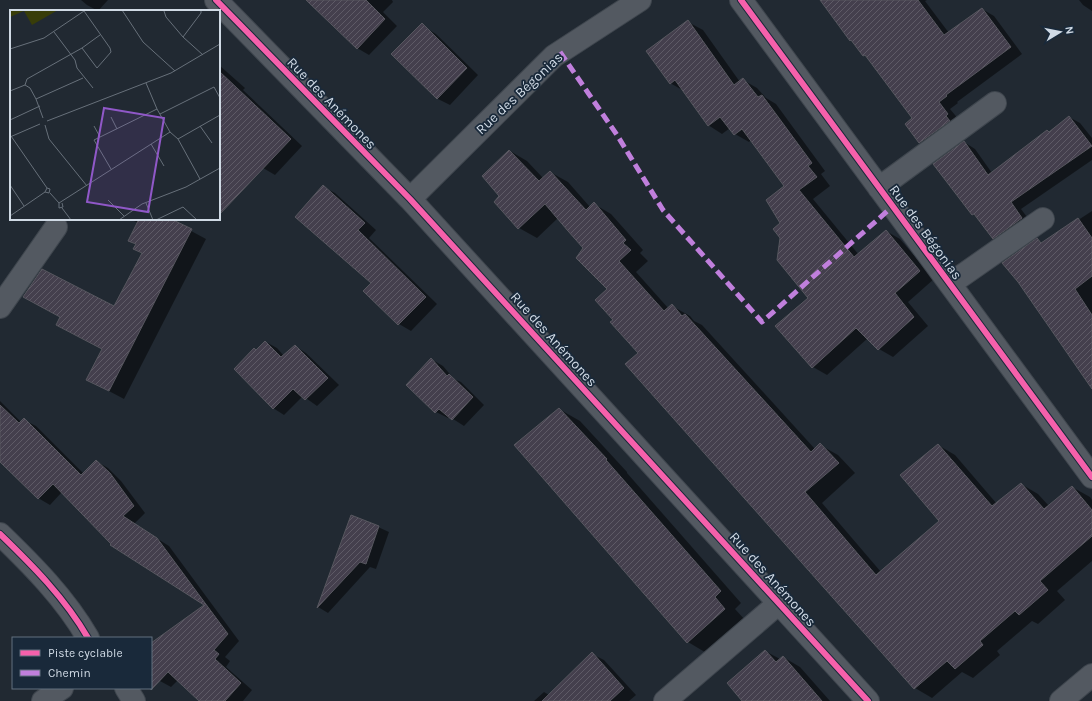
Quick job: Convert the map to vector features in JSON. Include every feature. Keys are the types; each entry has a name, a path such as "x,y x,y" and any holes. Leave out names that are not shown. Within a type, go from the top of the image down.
{"street":[{"name":"Rue des Anémones","path":"216,0 410,199 868,701"},
{"name":"Rue des Bégonias","path":"410,199 554,56 640,0"},
{"name":"Rue des Bégonias","path":"750,3 879,188 1092,477"},
{"path":"879,188 995,102"},
{"path":"950,284 1044,219"},
{"path":"0,307 56,227"},
{"path":"0,534 38,571 80,624 87,637"},
{"path":"665,701 779,603"},
{"path":"1060,701 1092,675"},
{"path":"43,701 61,689"},
{"path":"127,689 134,701"}],"building":[{"path":"306,0 366,0 385,19 357,49"},
{"path":"820,0 918,0 944,35 982,8 1011,47 946,95 947,96 939,102 948,114 946,116 950,121 919,143 905,124 912,118 865,55 863,56 851,40 850,41"},
{"path":"688,20 734,85 743,78 758,97 762,95 812,163 808,166 817,177 799,190 854,257 886,230 920,271 895,293 914,317 878,350 856,328 812,368 775,326 808,298 777,260 780,238 773,229 780,223 766,200 784,186 742,129 734,135 720,117 708,126 675,80 670,84 646,51"},
{"path":"422,23 467,68 437,99 391,54"},
{"path":"220,72 291,139 220,214"},
{"path":"1069,116 1092,146 1011,202 1022,218 993,239 974,214 972,215 933,164 964,141 988,175 1047,130 1049,132"},
{"path":"509,150 539,181 550,171 586,210 594,202 626,240 623,243 631,250 619,261 664,311 672,304 682,316 685,314 811,452 820,443 839,463 805,492 876,575 939,521 900,475 938,444 992,506 1021,483 1044,509 1072,486 1092,510 1092,536 1040,581 1048,590 1019,615 1015,611 980,641 983,645 955,669 947,661 914,689 625,364 638,353 610,322 613,320 595,300 607,289 576,258 583,248 545,204 518,229 494,202 499,196 482,176"},
{"path":"323,185 365,223 358,230 426,297 398,325 363,291 371,283 295,217"},
{"path":"1078,218 1092,238 1092,276 1075,289 1092,315 1092,389 1018,282 1002,263 1037,238 1041,243"},
{"path":"138,220 173,220 192,229 109,391 86,380 102,349 56,325 60,317 23,297 42,269 114,306 142,253 133,249 136,244 128,241"},
{"path":"265,341 281,357 295,345 328,378 305,400 293,389 273,409 234,369 254,348 256,350"},
{"path":"431,358 447,376 449,374 473,397 452,420 439,409 435,413 406,385"},
{"path":"0,405 19,423 24,418 81,475 96,460 110,473 134,506 123,516 157,538 228,634 214,650 219,654 215,659 241,683 225,701 199,701 168,672 152,689 152,642 204,605 110,545 111,544 53,484 38,499 0,462"},
{"path":"559,408 607,459 606,460 721,591 715,597 725,609 687,643 514,445"},
{"path":"351,515 379,526 366,564 360,562 317,608"},
{"path":"765,650 776,662 783,656 822,701 742,701 727,683"},
{"path":"592,652 624,688 610,701 542,701"}],"marked path":[{"path":"560,52 617,135 663,210 762,322 893,206"}],"cycle path":[{"path":"216,0 410,199 868,701"},
{"path":"741,0 1092,477"},
{"path":"0,534 36,570 69,609 87,637"}]}
